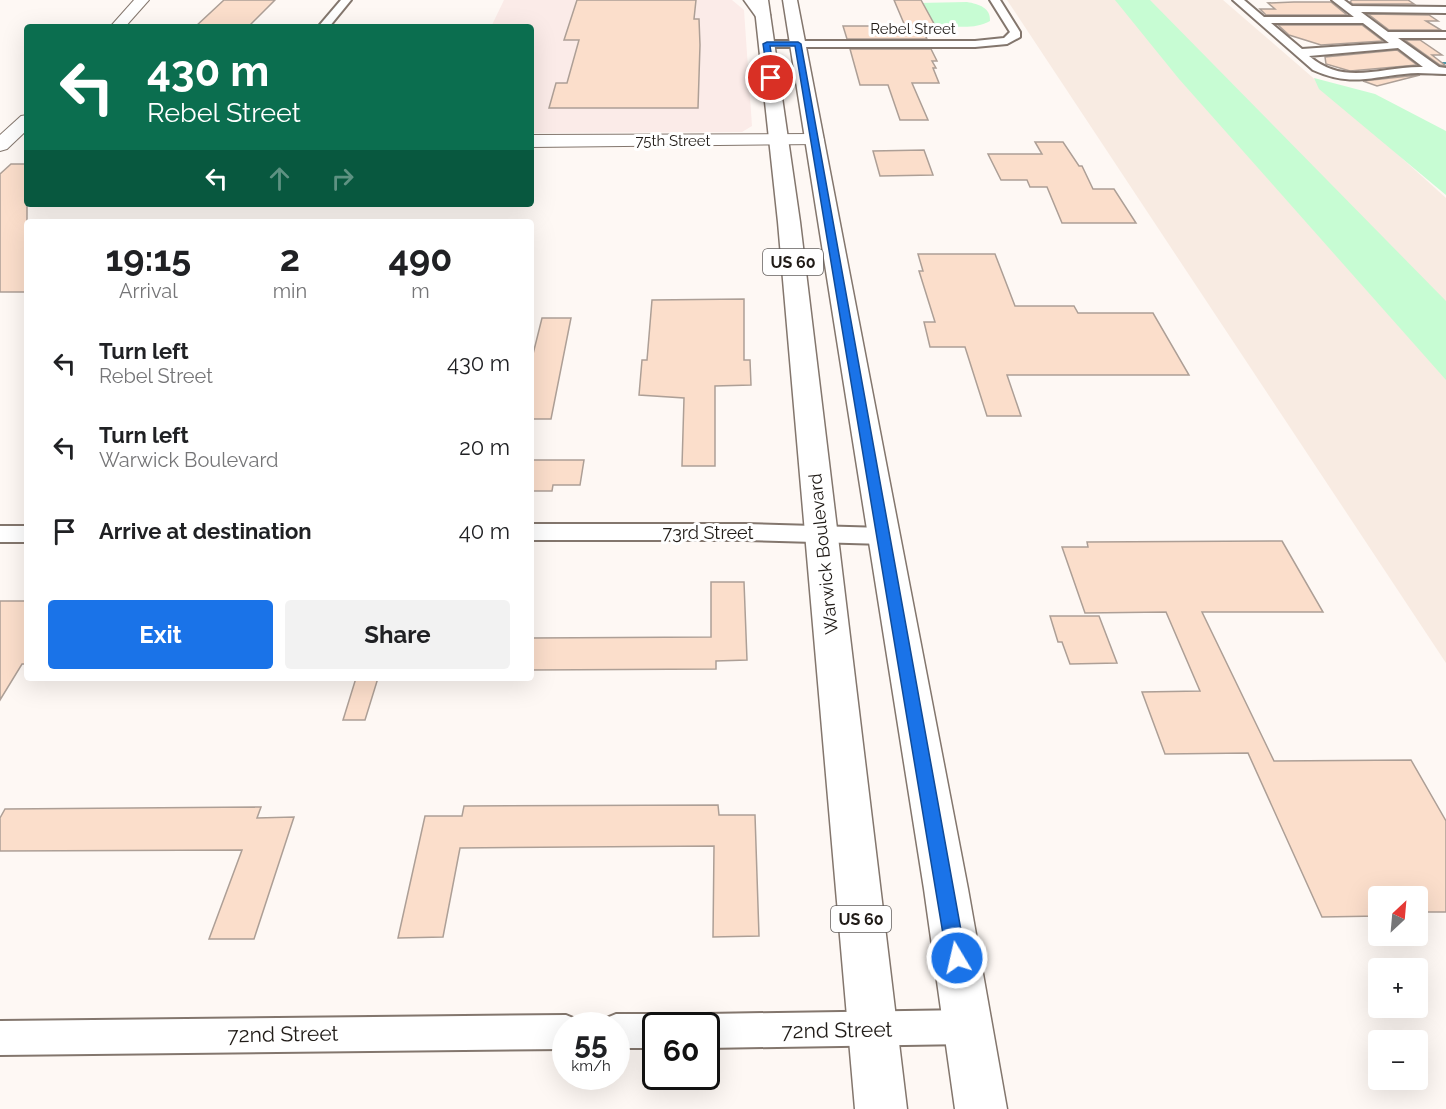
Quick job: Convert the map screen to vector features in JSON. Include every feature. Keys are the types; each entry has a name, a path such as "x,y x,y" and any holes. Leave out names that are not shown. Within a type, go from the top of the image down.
{"main road":[{"path":"751,0 762,7"},
{"name":"US 60","path":"790,0 981,1109"},
{"name":"Warwick Boulevard","path":"762,7 780,141 881,1109"}],"street":[{"path":"120,24 142,0"},
{"path":"326,24 346,0"},
{"name":"Rebel Street","path":"767,44 975,44 1013,39 1016,32 995,0"},
{"path":"1238,0 1317,68 1341,76 1440,70"},
{"path":"1337,0 1400,45 1440,70"},
{"path":"1350,9 1446,10"},
{"path":"1261,20 1365,20"},
{"path":"1386,35 1446,35"},
{"path":"1300,53 1400,45"},
{"path":"1440,70 1431,71 1430,75 1440,85"},
{"path":"1,144 24,123"},
{"name":"75th Street","path":"534,141 815,140"},
{"path":"1,144 24,143"},
{"name":"73rd Street","path":"534,532 884,536"},
{"path":"0,534 24,534"},
{"name":"72nd Street","path":"720,1031 968,1027"},
{"name":"72nd Street","path":"0,1038 552,1032"}],"shaded area":[{"path":"504,0 732,0 744,10 752,126 742,132 534,133 534,24 492,24"},
{"path":"1007,0 1223,0 1446,198 1446,663"}],"green space":[{"path":"1115,0 1150,0 1446,301 1446,380 1179,79"},
{"path":"967,2 980,5 989,13 990,21 966,27 923,24 918,3"},
{"path":"1314,78 1375,94 1446,131 1446,195 1319,89"}],"building":[{"path":"224,0 275,0 251,24 198,24"},
{"path":"577,0 696,0 694,19 699,19 700,45 698,108 549,108 556,83 567,83 579,40 564,40"},
{"path":"894,0 921,0 938,31 924,33 927,39 847,39 843,26 905,26"},
{"path":"1352,0 1408,0 1414,4 1353,4 1350,2"},
{"path":"1331,2 1347,15 1266,15 1260,9 1275,9 1268,3"},
{"path":"1368,14 1429,15 1438,21 1426,21 1441,30 1389,30"},
{"path":"1278,25 1362,25 1383,41 1321,45 1289,35"},
{"path":"1405,40 1420,40 1442,55 1432,55 1446,66 1440,65"},
{"path":"850,49 931,49 937,61 932,61 939,83 912,83 928,120 900,120 888,85 860,85"},
{"path":"1397,50 1417,65 1350,71 1326,64 1325,57"},
{"path":"1420,75 1377,86 1363,81 1409,76"},
{"path":"1035,142 1063,142 1079,166 1082,166 1093,189 1114,189 1136,223 1062,223 1047,187 1030,187 1027,180 1001,180 988,154 1042,154"},
{"path":"924,150 933,175 880,176 873,151"},
{"path":"11,164 24,164 24,207 27,207 27,219 24,219 24,292 0,292 0,174"},
{"path":"918,254 995,254 1015,306 1074,306 1078,313 1153,313 1189,375 1007,375 1021,416 987,416 965,347 930,347 924,322 935,322 919,271 923,271"},
{"path":"744,299 744,360 750,360 751,385 715,386 715,466 682,466 684,398 639,395 642,360 647,360 652,300"},
{"path":"542,318 571,318 551,419 534,419 534,350"},
{"path":"534,460 584,460 580,485 553,485 552,491 534,491"},
{"path":"1282,541 1323,612 1202,612 1274,761 1411,760 1446,821 1446,912 1428,912 1428,886 1368,886 1368,916 1322,917 1248,753 1165,754 1142,692 1200,691 1166,612 1085,613 1062,547 1088,547 1087,542"},
{"path":"711,582 744,582 747,660 716,661 716,669 534,670 534,638 711,637"},
{"path":"0,601 24,601 24,664 0,700"},
{"path":"1050,616 1099,616 1117,663 1070,664 1062,642 1058,642"},
{"path":"355,681 377,681 365,720 343,720"},
{"path":"718,805 719,815 755,815 759,936 713,937 714,846 460,848 443,937 398,938 425,816 462,816 464,806"},
{"path":"261,807 257,818 294,817 254,939 209,939 242,850 0,851 0,818 5,809"}],"waterway":[{"path":"1386,6 1446,7"}],"route":[{"path":"771,78 767,44 798,44 957,958"}]}
